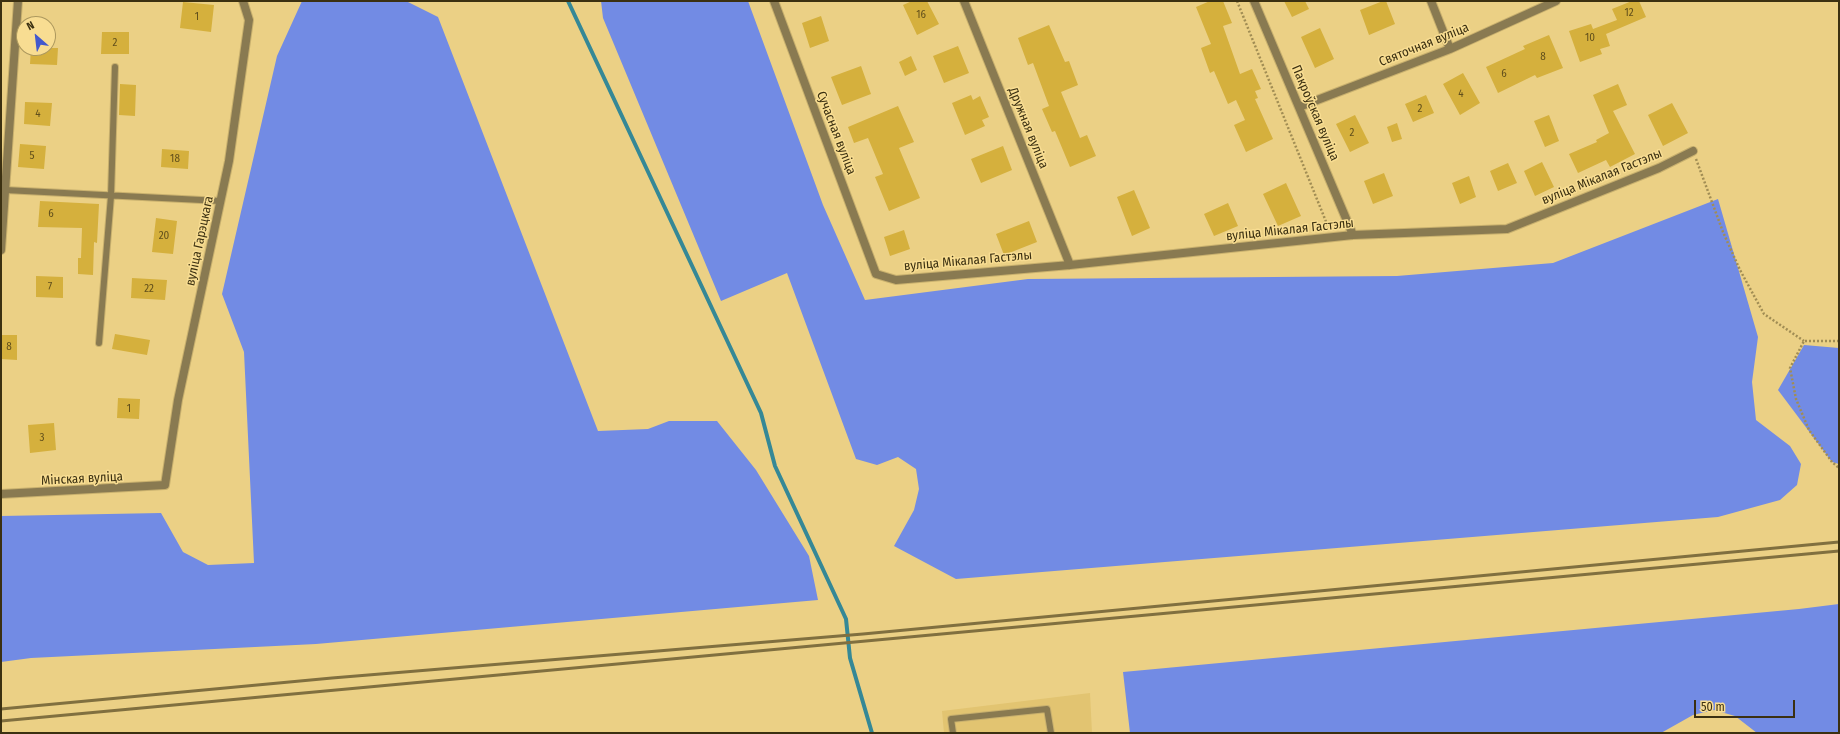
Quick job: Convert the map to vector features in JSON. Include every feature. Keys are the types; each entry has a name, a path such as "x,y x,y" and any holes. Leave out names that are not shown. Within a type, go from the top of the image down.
{"street":[{"path":"1,250 18,1"},
{"name":"вуліца Гарэцкага","path":"165,485 178,400 229,161 249,20 243,1"},
{"name":"Сучасная вуліца","path":"774,1 876,274"},
{"name":"Дружная вуліца","path":"964,1 1070,265"},
{"name":"Пакроўская вуліца","path":"1254,1 1353,235"},
{"path":"1431,1 1450,49"},
{"name":"Святочная вуліца","path":"1299,107 1450,49 1556,1"},
{"name":"вуліца Мікалая Гастэлы","path":"876,274 896,280 1070,265 1353,235 1507,229 1659,168 1693,151"},
{"name":"Мінская вуліца","path":"1,494 165,485"}],"lane":[{"path":"99,343 111,196 115,67"},
{"path":"5,190 220,201"},
{"path":"953,733 951,719 1047,709 1051,733"}],"path":[{"path":"1237,1 1332,237"},
{"path":"1693,151 1723,232 1740,270 1764,314 1804,341 1839,341"},
{"path":"1804,341 1790,368 1796,399 1808,430 1832,462 1839,468"}],"shaded area":[{"path":"302,1 406,1 438,17 598,431 648,429 669,421 717,421 756,470 809,556 818,600 316,644 31,658 1,662 1,516 161,513 183,552 208,565 254,563 244,352 222,294 277,56"},
{"path":"601,1 748,1 823,205 865,300 1028,279 1397,276 1553,263 1718,199 1758,337 1752,382 1756,420 1790,446 1801,464 1797,485 1780,500 1718,517 956,579 894,546 914,510 919,489 916,469 898,457 877,465 856,459 787,273 721,301 603,18"},
{"path":"1804,345 1839,348 1839,464 1832,462 1778,390"},
{"path":"1839,604 1839,733 1757,733 1735,716 1714,710 1693,715 1661,733 1130,733 1123,672"},
{"path":"1090,693 1092,733 944,733 942,711"}],"building":[{"path":"912,1 927,1 939,24 917,35 903,5"},
{"path":"1210,1 1223,1 1232,23 1223,26 1240,74 1252,69 1261,89 1255,91 1258,98 1255,99 1273,139 1246,152 1234,125 1245,120 1236,100 1228,104 1214,71 1210,73 1201,48 1211,44 1196,7"},
{"path":"1284,1 1305,1 1309,9 1292,17"},
{"path":"1386,1 1395,24 1369,35 1360,10"},
{"path":"1632,1 1639,1 1646,17 1606,34 1610,46 1600,49 1602,54 1580,62 1569,31 1591,24 1593,29 1617,20 1612,9"},
{"path":"183,2 214,5 211,32 180,28"},
{"path":"821,16 829,41 810,48 802,23"},
{"path":"1049,25 1065,62 1069,61 1078,85 1061,92 1080,138 1087,135 1096,156 1070,167 1055,131 1052,132 1042,109 1049,106 1033,63 1028,65 1018,38"},
{"path":"1320,28 1334,59 1315,68 1301,37"},
{"path":"102,32 129,32 129,54 101,54"},
{"path":"1549,35 1563,68 1537,78 1535,75 1498,93 1486,67 1525,49 1523,46"},
{"path":"958,46 969,73 944,83 933,56"},
{"path":"56,48 58,48 57,65 30,64 30,56 56,56"},
{"path":"911,56 917,70 905,76 899,62"},
{"path":"861,66 871,94 842,105 831,77"},
{"path":"1463,73 1480,103 1460,115 1443,84"},
{"path":"120,84 136,85 135,116 119,115"},
{"path":"1618,84 1627,105 1613,111 1635,154 1610,167 1606,160 1578,173 1569,154 1597,142 1596,140 1609,133 1593,95"},
{"path":"971,95 973,100 980,96 989,117 982,120 985,126 965,135 952,103"},
{"path":"1426,95 1434,113 1413,122 1405,104"},
{"path":"25,102 52,103 50,126 24,124"},
{"path":"1672,103 1688,133 1663,146 1648,115"},
{"path":"898,106 914,142 899,148 920,198 889,211 875,177 883,174 868,138 854,143 848,127"},
{"path":"1355,115 1369,143 1350,152 1336,124"},
{"path":"1549,115 1559,141 1545,147 1534,121"},
{"path":"1397,123 1402,139 1392,142 1387,127"},
{"path":"20,144 46,146 44,169 18,167"},
{"path":"1003,146 1012,170 981,183 971,159"},
{"path":"162,149 189,151 188,169 161,167"},
{"path":"1542,162 1554,187 1535,196 1524,171"},
{"path":"1508,163 1517,183 1498,191 1490,171"},
{"path":"1384,173 1393,196 1373,204 1364,181"},
{"path":"1469,176 1476,197 1460,204 1452,183"},
{"path":"1286,183 1301,216 1278,226 1263,194"},
{"path":"1134,190 1150,228 1132,236 1117,197"},
{"path":"40,201 99,204 97,243 94,242 93,275 78,274 78,258 81,258 82,228 38,227"},
{"path":"1228,203 1238,226 1214,236 1204,214"},
{"path":"156,218 177,221 173,254 152,252"},
{"path":"1029,221 1037,242 1004,255 996,234"},
{"path":"904,230 910,249 890,256 884,237"},
{"path":"36,276 63,277 63,298 36,297"},
{"path":"132,278 167,280 165,300 131,298"},
{"path":"115,334 150,340 147,355 112,349"},
{"path":"1,335 17,335 17,360 1,359"},
{"path":"118,398 140,399 139,419 117,418"},
{"path":"54,423 56,450 30,453 28,425"}],"waterway":[{"path":"568,1 761,413 775,466 846,619 850,658 872,733"}],"railway":[{"path":"1,709 332,678 863,634 1839,542"},
{"path":"1,721 1839,551"}]}
